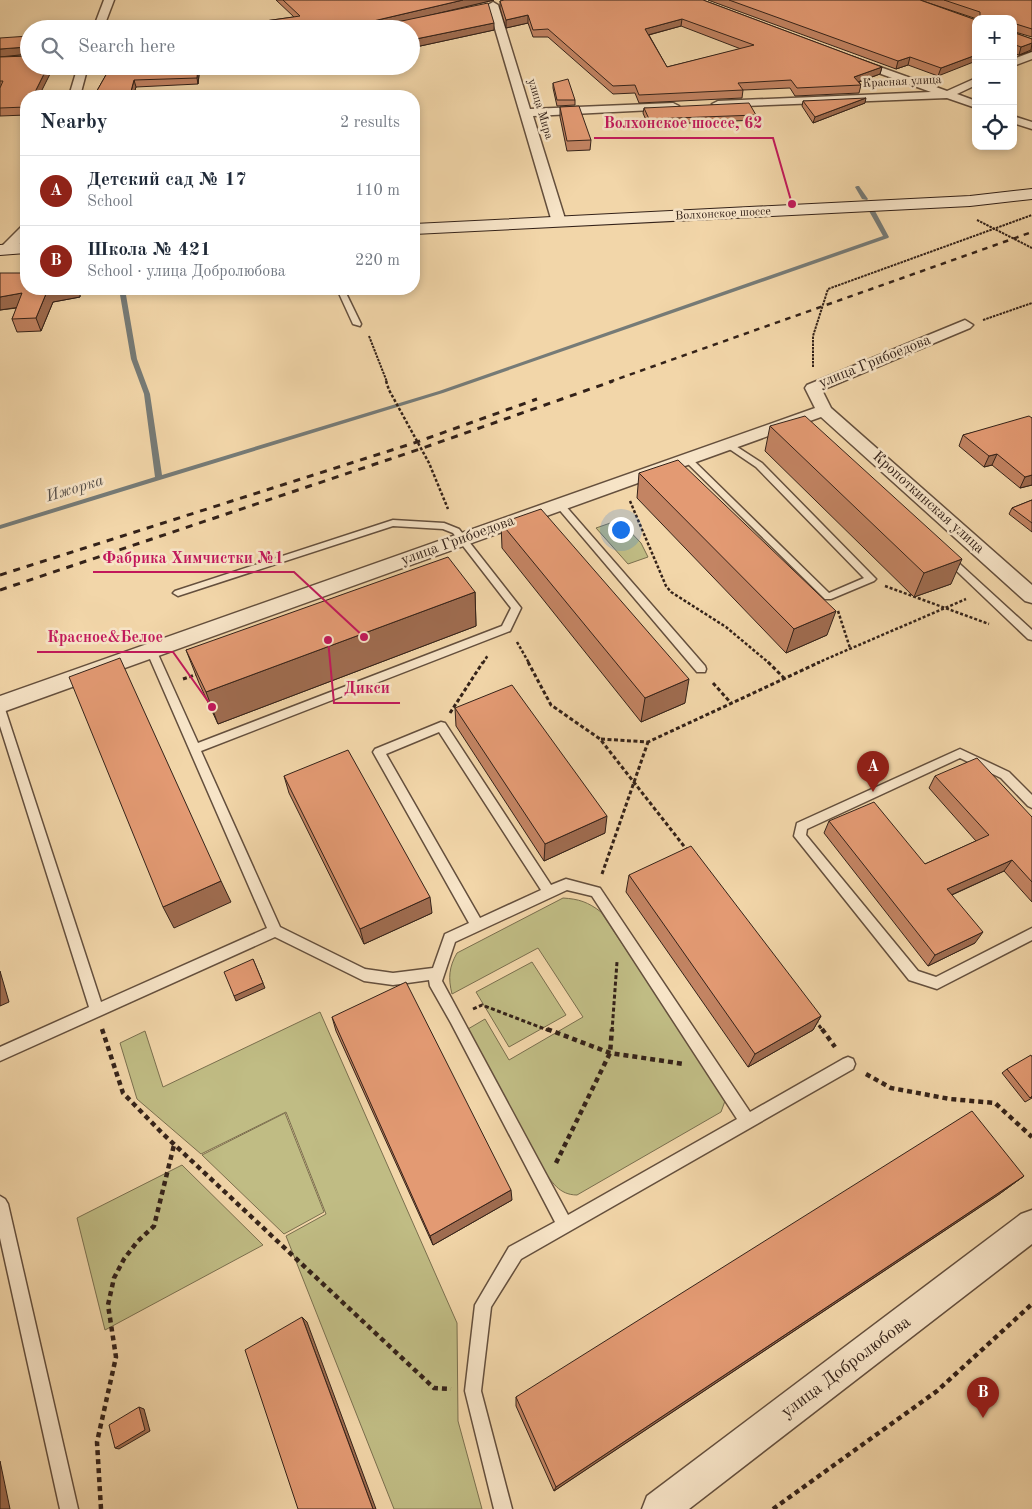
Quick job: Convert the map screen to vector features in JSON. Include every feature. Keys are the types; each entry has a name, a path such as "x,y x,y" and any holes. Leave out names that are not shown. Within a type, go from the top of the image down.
{"street":[{"path":"101,20 109,0"},
{"name":"улица Мира","path":"493,5 559,222"},
{"path":"1017,61 1032,55"},
{"path":"843,56 972,104"},
{"path":"76,90 80,75"},
{"name":"Красная улица","path":"706,105 946,94 972,83"},
{"path":"527,113 687,106"},
{"path":"1017,120 1032,126"},
{"name":"Волхонское шоссе","path":"420,229 970,202 1032,194"},
{"path":"4,250 20,235"},
{"path":"4,250 20,249"},
{"name":"улица Грибоедова","path":"0,705 249,620 387,570 460,535 560,504 728,444 801,422 824,410 813,388 965,326"},
{"name":"Кропоткинская улица","path":"824,410 1032,596"},
{"name":"улица Добролюбова","path":"660,1509 1032,1225"}],"lane":[{"path":"343,295 357,324"},
{"path":"686,459 828,597 871,579 759,465 728,444"},
{"path":"560,504 701,669"},
{"path":"178,593 393,523 444,526 460,535 516,608 506,628 195,750"},
{"path":"941,552 1032,636"},
{"path":"152,652 275,931 364,975 393,979 438,973"},
{"path":"0,709 97,1011"},
{"path":"477,925 379,752 441,726 549,892"},
{"path":"1032,803 1005,775 960,753 801,826 800,836 914,976 937,984 1032,934"},
{"path":"564,1224 456,1018 435,982 450,938 566,884 596,892 748,1122"},
{"path":"0,1054 275,931"},
{"path":"503,1509 474,1391 483,1305 516,1253 848,1064"},
{"path":"0,1204 70,1509"}],"path":[{"path":"813,388 813,336 828,289 1032,215"},
{"path":"972,217 1032,248"},
{"path":"965,326 1032,303"},
{"path":"357,324 365,326 381,363 389,390 429,463 460,535"},
{"path":"628,498 638,516 666,586 672,594 718,621 766,659 784,679"},
{"path":"871,579 918,601 945,607 997,627"},
{"path":"600,739 648,742 850,648 985,592"},
{"path":"828,597 841,617 850,648"},
{"path":"441,726 506,628 521,646 551,705 600,739 693,858"},
{"path":"701,669 731,703"},
{"path":"167,685 203,672"},
{"path":"596,892 633,779 648,742"},
{"path":"544,1187 610,1053 620,929"},
{"path":"456,1018 482,1005 610,1053 712,1068"},
{"path":"97,1011 123,1093 174,1144 434,1388 474,1391"},
{"path":"812,1016 848,1064 891,1088 950,1099 995,1103 1032,1137"},
{"path":"101,1509 97,1442 116,1357 108,1305 114,1278 124,1259 137,1242 154,1226 174,1144"},
{"path":"773,1509 937,1391 1032,1304"}],"shaded area":[{"path":"619,520 641,543 648,557 628,564 596,528"},
{"path":"563,898 583,902 601,912 721,1092 725,1101 721,1112 577,1195 565,1193 561,1190 542,1168 468,1029 485,1019 509,1060 583,1017 538,948 452,994 450,983 452,963 457,953"},
{"path":"532,962 566,1015 509,1047 476,992"},
{"path":"320,1012 457,1323 458,1421 482,1509 394,1509 286,1236 326,1214 286,1112 201,1154 137,1099 120,1043 145,1031 163,1087"},
{"path":"285,1113 324,1212 284,1234 202,1155"},
{"path":"182,1165 263,1245 105,1330 77,1218"}],"building":[{"path":"283,0 463,0 378,20 272,20 300,16"},
{"path":"703,0 882,67 854,77 861,85 797,88 791,80 738,83 743,90 639,95 635,85 613,86 548,29 533,30 528,15 506,20 500,1","holes":["682,19 754,45 667,67 645,29"]},
{"path":"729,0 920,0 972,19 972,56 941,68 910,57 898,61"},
{"path":"944,0 1032,0 1032,29 1017,24 1017,15 980,15 980,12"},
{"path":"488,3 494,23 420,38 420,20 406,20"},
{"path":"1017,34 1032,39 1032,43 1021,47 1017,46"},
{"path":"20,37 20,48 0,49 0,38"},
{"path":"20,56 20,75 44,75 36,90 20,90 20,107 0,108 0,88 3,81 0,81 0,57"},
{"path":"106,75 197,75 197,78 134,80 131,90 97,90"},
{"path":"568,79 575,100 557,100 553,83"},
{"path":"866,98 815,117 803,101"},
{"path":"749,103 756,115 649,119 644,108"},
{"path":"579,106 591,140 567,141 560,107"},
{"path":"0,273 20,273 20,293 0,297"},
{"path":"21,295 46,295 36,318 12,319"},
{"path":"805,416 962,559 924,573 770,426"},
{"path":"1029,416 1032,418 1032,475 1025,477 997,454 989,456 963,435"},
{"path":"678,460 836,611 794,629 639,473"},
{"path":"1032,500 1032,523 1012,508"},
{"path":"541,509 689,679 645,698 501,523"},
{"path":"448,557 475,592 206,692 186,650"},
{"path":"120,658 221,881 163,907 69,677"},
{"path":"512,685 607,816 545,844 455,708"},
{"path":"348,750 430,897 360,929 284,776"},
{"path":"977,758 1032,817 1032,882 1012,860 947,889 983,932 935,955 829,821 874,802 925,864 989,835 935,776"},
{"path":"691,846 821,1016 755,1054 629,875"},
{"path":"253,959 263,983 234,996 224,972"},
{"path":"406,982 511,1190 430,1236 332,1017"},
{"path":"1031,1055 1032,1096 1030,1098 1007,1069"},
{"path":"972,1111 1024,1176 556,1487 516,1397"},
{"path":"302,1317 373,1509 298,1509 245,1350"},
{"path":"139,1407 145,1430 115,1448 109,1425"}],"waterway":[{"path":"857,187 865,199"},
{"path":"159,478 441,392 886,237 872,211"},
{"path":"123,295 134,359 147,394 159,478"},
{"name":"Ижорка","path":"0,527 159,478"}],"railway":[{"path":"609,382 1032,232"},
{"path":"0,590 420,449 613,381"},
{"path":"0,575 417,442 537,399"}],"place":[{"name":"Волхонское шоссе, 62","path":"792,204"},
{"name":"Фабрика Химчистки №1","path":"364,637"},
{"name":"Дикси","path":"328,640"},
{"name":"Красное&Белое","path":"212,707"},
{"name":"Детский сад № 17","path":"873,792"},
{"name":"Школа № 421","path":"983,1418"}]}
